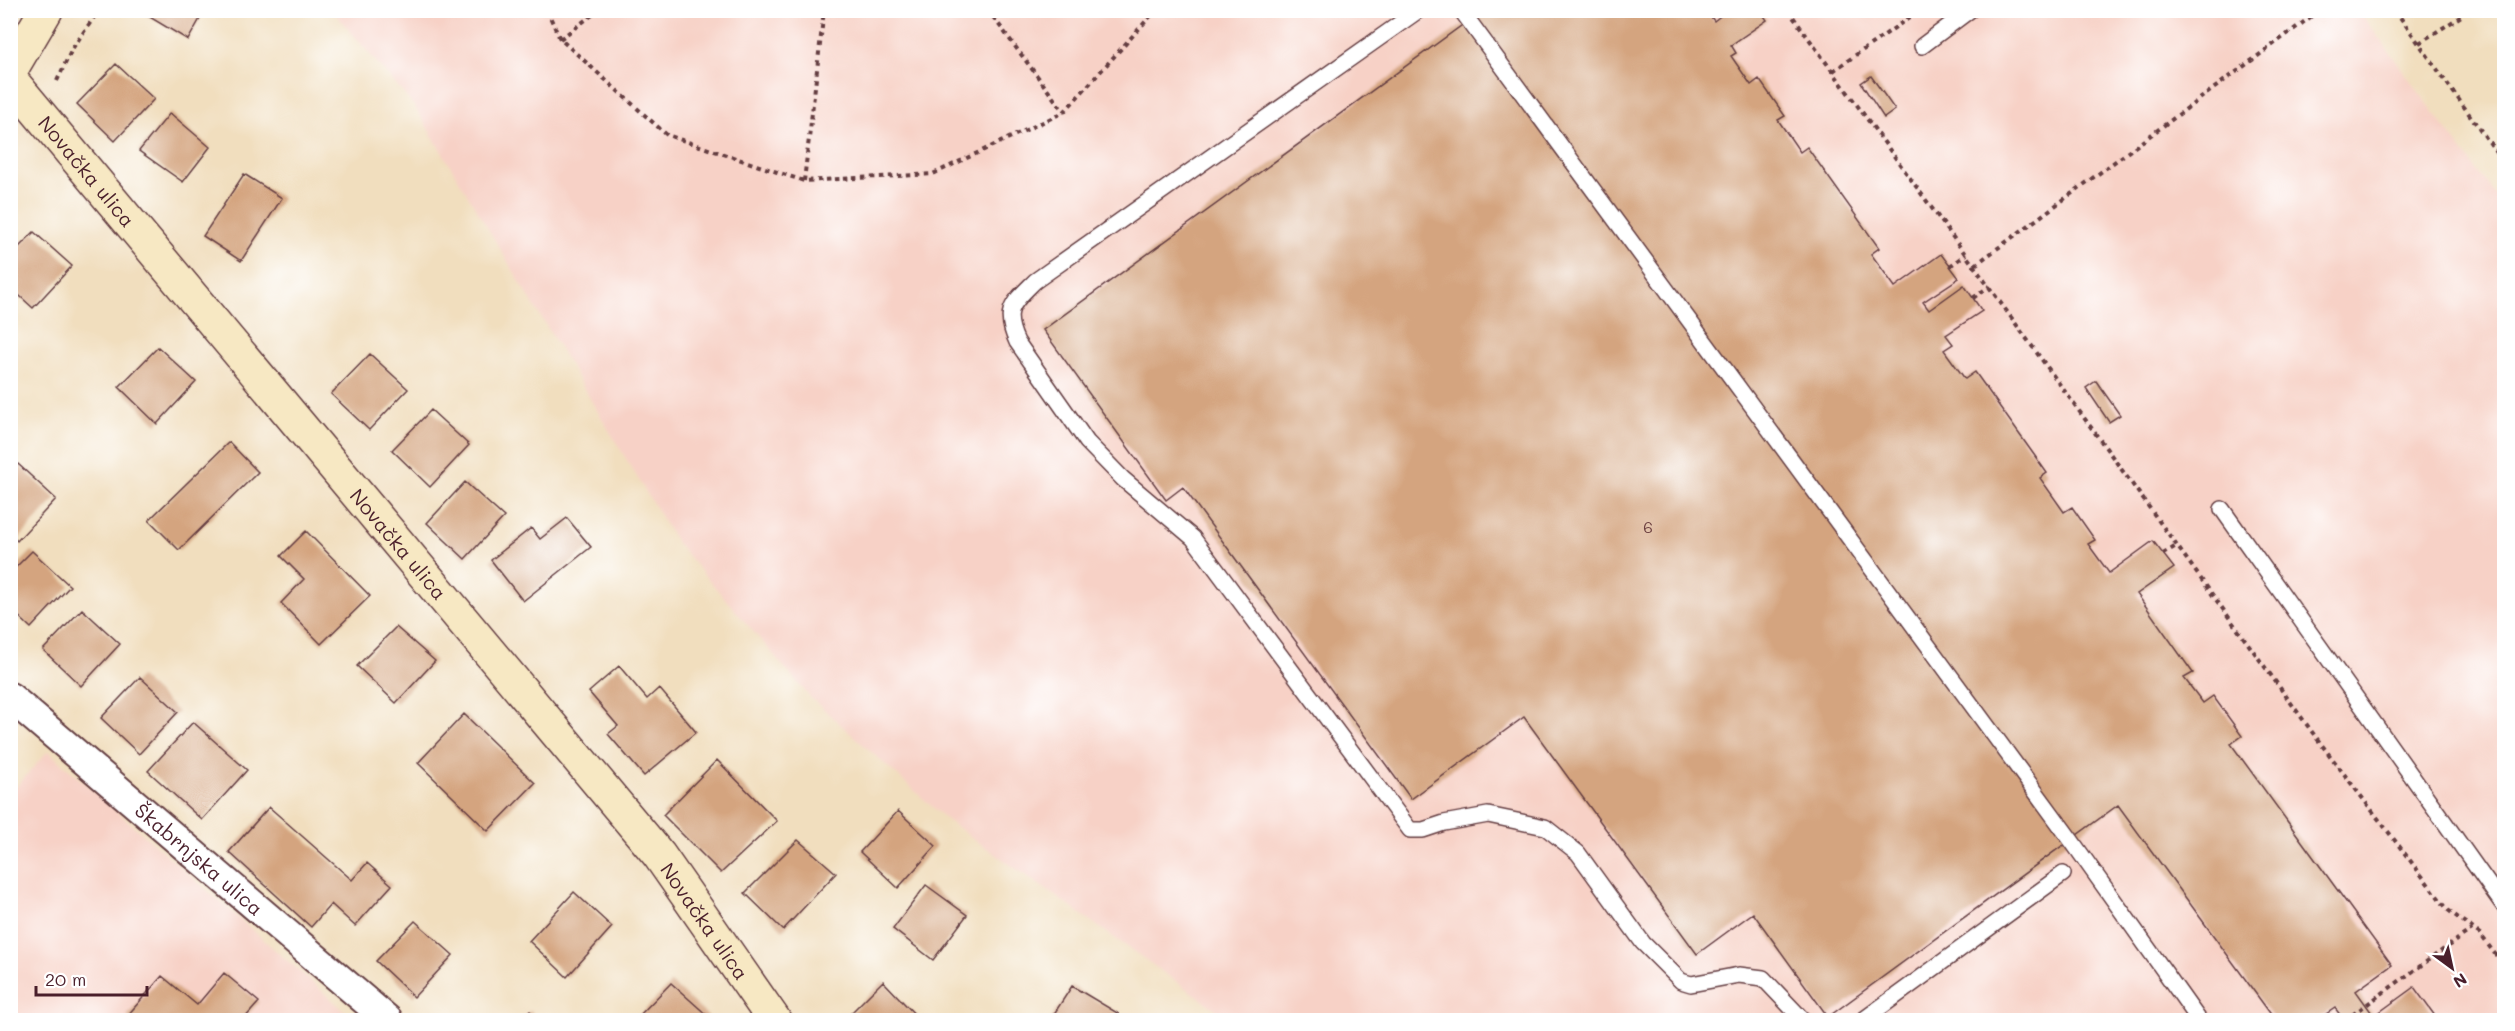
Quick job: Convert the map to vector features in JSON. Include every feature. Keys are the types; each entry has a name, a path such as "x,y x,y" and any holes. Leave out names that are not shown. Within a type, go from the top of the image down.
{"street":[{"path":"10,72 46,10"},
{"name":"Novačka ulica","path":"10,79 659,855 774,1020"},
{"name":"Škabrnjska ulica","path":"10,697 388,1020"}],"lane":[{"path":"1419,10 1035,280 1011,310 1009,325 1017,342 1087,442 1123,480 1193,538 1410,830 1423,830 1444,823 1488,815 1545,826 1578,853 1643,943 1681,981 1691,984 1739,975 1763,978 1803,1020"},
{"path":"1922,46 1970,10"},
{"path":"1465,16 2063,830 2199,1020"},
{"path":"2223,509 2505,906"},
{"path":"1863,1020 1885,1015 2063,874"}],"path":[{"path":"56,83 72,50 99,10"},
{"path":"547,10 560,39 667,135 804,181 933,174 1064,112 1156,10"},
{"path":"560,39 599,10"},
{"path":"804,181 824,10"},
{"path":"988,10 1064,112"},
{"path":"1788,10 2315,736 2448,910 2480,934 2505,966"},
{"path":"1833,71 1920,10"},
{"path":"1975,265 2320,10"},
{"path":"2395,10 2505,163"},
{"path":"2419,43 2463,15"},
{"path":"1950,266 1966,254"},
{"path":"1973,298 1990,286"},
{"path":"2163,554 2178,545"},
{"path":"2345,1020 2472,929"}],"shaded area":[{"path":"333,11 2359,11 2504,207 2504,1020 1231,1020 947,820 810,697 676,542 415,107"},
{"path":"48,751 355,1020 11,1020 11,793"}],"building":[{"path":"144,10 205,10 188,40 143,13"},
{"path":"1483,10 1706,10 1714,21 1728,10 1760,10 1767,20 1731,45 1736,53 1731,56 1751,85 1759,79 1785,116 1778,120 1800,152 1807,147 1879,248 1871,254 1895,287 1941,254 1959,278 1923,302 1929,310 1964,285 1982,311 1946,335 1953,344 1944,350 1965,379 1975,372 2047,473 2040,478 2064,512 2072,507 2095,540 2088,544 2109,573 2153,541 2174,568 2137,594 2193,673 2184,678 2203,703 2213,696 2242,736 2231,744 2392,965 2356,991 2374,1016 2414,987 2438,1020 2344,1020 2335,1008 2317,1020 2275,1020 2118,805 1828,1017 1753,913 1697,954 1524,717 1411,799 1183,487 1166,500 1043,330"},
{"path":"116,64 154,99 115,141 77,104"},
{"path":"1871,76 1895,110 1884,118 1861,83"},
{"path":"170,113 210,147 183,182 139,151"},
{"path":"244,174 282,198 241,261 203,236"},
{"path":"34,232 72,266 33,308 10,287 10,256"},
{"path":"158,347 196,382 157,424 119,387"},
{"path":"370,354 408,389 369,430 331,394"},
{"path":"2096,381 2120,415 2109,422 2086,388"},
{"path":"431,410 469,445 430,487 392,450"},
{"path":"229,442 258,472 179,550 149,520"},
{"path":"18,464 56,499 17,541 10,534 10,472"},
{"path":"465,482 504,517 465,559 427,523"},
{"path":"567,518 591,547 523,601 491,560 531,528 540,539"},
{"path":"306,531 370,596 321,644 281,603 304,579 281,556"},
{"path":"32,551 70,586 31,628 10,608 10,573"},
{"path":"82,609 120,644 81,686 43,650"},
{"path":"396,627 435,661 396,703 357,666"},
{"path":"619,666 647,699 659,688 696,732 644,776 608,734 618,726 589,692"},
{"path":"140,677 178,712 139,754 101,718"},
{"path":"464,714 535,783 488,831 418,763"},
{"path":"193,722 247,770 202,820 148,771"},
{"path":"717,760 777,821 721,873 663,815"},
{"path":"269,807 352,880 367,863 392,885 355,926 331,904 311,927 229,852"},
{"path":"898,811 936,846 898,888 860,852"},
{"path":"798,840 836,873 783,930 745,893"},
{"path":"926,885 967,915 933,960 893,929"},
{"path":"574,892 612,927 567,977 529,941"},
{"path":"415,921 453,955 414,997 376,961"},
{"path":"224,973 259,1002 243,1020 132,1020 127,1016 162,976 197,1005"},
{"path":"883,981 920,1020 844,1020"},
{"path":"671,983 709,1017 706,1020 635,1020"},
{"path":"1072,986 1119,1014 1116,1020 1050,1020"},
{"path":"530,1011 540,1020 521,1020"}]}
